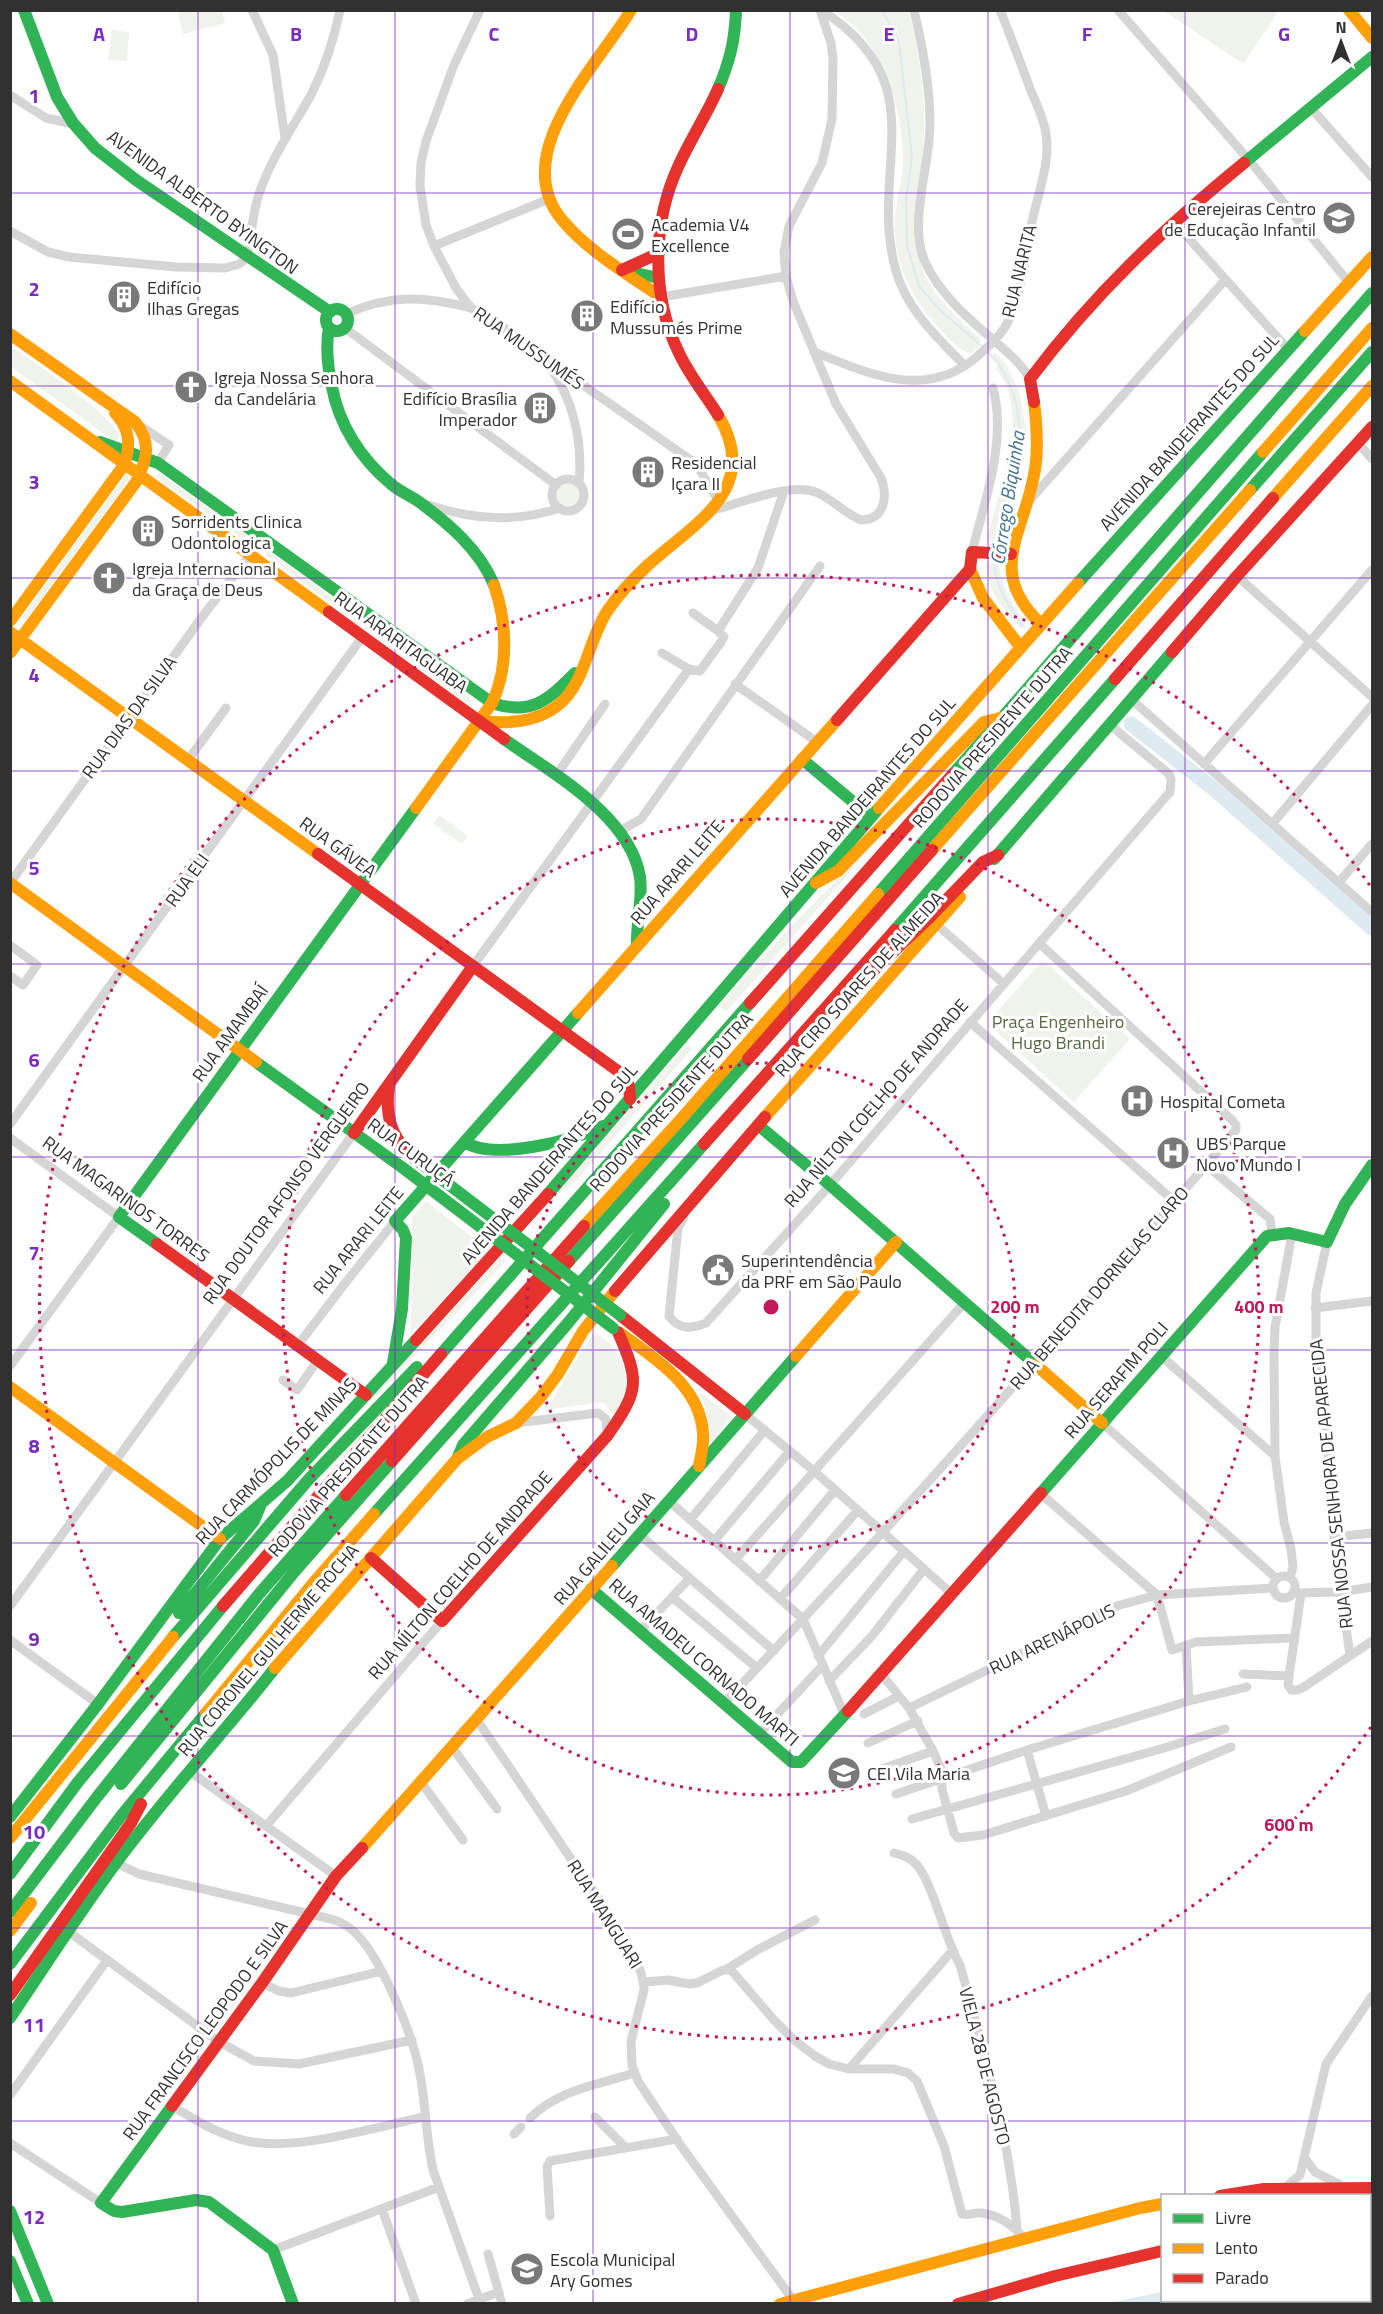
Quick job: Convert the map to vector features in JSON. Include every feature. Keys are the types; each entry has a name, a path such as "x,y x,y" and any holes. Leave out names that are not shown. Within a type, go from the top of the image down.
{"main road":[{"name":"AVENIDA ALBERTO BYINGTON","path":"24,10 57,94 73,124 111,160 330,312"},
{"path":"631,10 569,100 559,120 548,153 546,184 549,199 567,227 661,297"},
{"path":"479,721 516,722 546,713 565,698 605,615 645,566 699,525 717,506 728,484 732,462 730,439 677,351 669,332 661,297 659,253 661,221 667,193 682,155 724,80 734,43 736,10"},
{"path":"1349,10 1372,38"},
{"path":"1041,624 1016,592 1008,554 1028,503 1037,450 1036,419 1030,379 1052,347 1085,308 1175,223 1372,57"},
{"path":"622,270 659,253"},
{"name":"AVENIDA BANDEIRANTES DO SUL","path":"393,1364 523,1223 871,817 1041,624 1372,257"},
{"path":"622,270 659,278"},
{"name":"RODOVIA PRESIDENTE DUTRA","path":"10,1874 78,1782 213,1618 508,1276 1005,716 1372,293"},
{"path":"336,309 346,314 348,321 345,327 335,331 329,328 326,318 330,312 336,309"},
{"name":"RUA AMAMBAÍ","path":"119,1216 496,696 505,624 492,576 467,544 418,501 390,483 370,464 356,445 343,422 332,388 327,349 329,328"},
{"name":"RODOVIA PRESIDENTE DUTRA","path":"10,1912 97,1797 266,1586 702,1095 1372,328"},
{"path":"10,334 135,422 146,436 152,460 15,636 10,653"},
{"name":"RODOVIA PRESIDENTE DUTRA","path":"10,1931 105,1804 295,1571 1372,352"},
{"name":"RUA ARARITAGUABA","path":"12,386 251,554 593,803 620,831 633,852 637,865 641,906 636,930 637,946"},
{"path":"10,1964 99,1845 322,1573 834,999 1372,387"},
{"path":"10,621 124,465 130,442 127,428 107,403"},
{"name":"RUA CIRO SOARES DE ALMEIDA","path":"516,1423 550,1386 590,1322 684,1211 998,855 1237,576 1372,427"},
{"name":"RUA ARARITAGUABA","path":"93,441 152,460 492,703 515,710 536,706 547,700 580,668"},
{"path":"1008,554 972,552 970,569 983,598 1021,648"},
{"name":"RUA ARARI LEITE","path":"395,1221 970,569"},
{"name":"RUA GÁVEA","path":"15,636 622,1074 629,1086 630,1099"},
{"path":"480,696 500,678"},
{"path":"816,883 838,871 984,722 1005,716"},
{"path":"802,759 871,817"},
{"path":"834,999 869,975 983,862 998,855"},
{"name":"RUA CURUÇÁ","path":"10,883 403,1168 676,1377 688,1389 696,1402 704,1435 699,1467"},
{"path":"641,906 646,916 655,925"},
{"name":"RUA DOUTOR AFONSO VERGUEIRO","path":"354,1132 473,966"},
{"name":"RUA CURUÇÁ","path":"390,1082 386,1106 391,1133 410,1155 621,1315 746,1414"},
{"path":"465,1142 474,1148 484,1150 554,1143 584,1136 614,1119"},
{"path":"758,1125 896,1242 1102,1423"},
{"path":"457,1459 463,1445 568,1323 664,1204 690,1159"},
{"path":"1272,1233 1292,1234 1327,1242 1345,1204 1372,1165"},
{"name":"RUA MAGARINOS TORRES","path":"119,1216 366,1395"},
{"path":"393,1364 402,1309 406,1238 403,1230 395,1221"},
{"name":"RUA SERAFIM POLI","path":"792,1762 805,1760 845,1716 1040,1492 1272,1233"},
{"name":"RUA GALILEU GAIA","path":"336,1876 896,1242"},
{"path":"10,1838 255,1539 377,1407 432,1353 496,1284 508,1276"},
{"name":"RUA NÍLTON COELHO DE ANDRADE","path":"442,1621 607,1437 629,1406 634,1391 633,1367 615,1330"},
{"name":"RUA CARMÓPOLIS DE MINAS","path":"10,1817 98,1704 220,1539 287,1481 393,1364"},
{"path":"10,1388 220,1539"},
{"name":"RUA CORONEL GUILHERME ROCHA","path":"10,2018 116,1863 189,1771 457,1459 487,1437 516,1423"},
{"path":"82,1749 108,1707 199,1587 254,1521 261,1504"},
{"path":"371,1558 442,1621"},
{"name":"RUA AMADEU CORNADO MARTI","path":"591,1589 792,1762"},
{"path":"10,1894 152,1714 175,1699"},
{"path":"10,1995 130,1823 158,1772"},
{"name":"RUA FRANCISCO LEOPODO E SILVA","path":"101,2203 262,1983 336,1876"},
{"path":"1237,2194 1281,2189 1372,2188"},
{"path":"101,2203 114,2211 122,2212 196,2200 209,2202 273,2250 293,2304"},
{"path":"780,2304 1020,2234 1161,2204"},
{"path":"10,2211 48,2304"},
{"path":"958,2304 1055,2276 1161,2251"},
{"path":"10,2261 28,2304"}],"street":[{"path":"252,10 273,55 285,138"},
{"path":"10,231 48,252 92,260 176,267 225,268 239,264 248,257 253,216 259,194 285,138 312,92 325,63 335,35 340,10"},
{"name":"RUA MUSSUMÉS","path":"480,10 454,65 426,141 421,163 420,186 434,246 456,288 471,308 502,326 543,357 562,377 692,461 700,470 717,506"},
{"path":"717,506 784,491 807,490 818,493 861,520 874,517 880,512 884,503 881,478 836,404 793,301 786,276 784,253 789,226 822,163 832,119 833,59 831,43 820,10"},
{"path":"820,10 858,38 873,59 881,76 892,114 893,146 888,218 890,244 905,294 925,325 969,363"},
{"path":"914,10 926,67 930,122 929,152 918,226 920,249 934,280 992,343 1011,355 1030,379"},
{"name":"RUA NARITA","path":"814,352 868,374 903,381 930,380 969,363 992,343 1008,323 1015,303 1047,142 1041,116 1000,10"},
{"path":"1118,10 1249,160 1350,284"},
{"path":"10,95 46,118 73,124"},
{"path":"1312,109 1372,177"},
{"path":"434,246 549,199"},
{"path":"1175,223 1288,349"},
{"path":"661,297 786,276"},
{"path":"1028,503 1225,280"},
{"path":"346,314 392,299 427,299 471,308"},
{"path":"345,327 356,338 556,485"},
{"path":"418,501 471,517 506,519 531,516 560,508 570,510 579,506 584,492 579,483 581,453 562,377"},
{"path":"972,552 992,473 998,415 993,388"},
{"path":"135,422 169,445 152,460"},
{"path":"1359,444 1372,459"},
{"path":"560,508 554,501 556,485 569,479 579,483"},
{"path":"718,630 758,568 784,491"},
{"name":"RUA DIAS DA SILVA","path":"10,883 262,538"},
{"path":"620,831 641,819 820,566"},
{"path":"1204,764 1372,570"},
{"path":"1237,576 1372,697"},
{"path":"662,653 689,669 700,671 724,637 718,630 693,613"},
{"name":"RUA ELI","path":"10,1124 363,636"},
{"name":"RUA DOUTOR AFONSO VERGUEIRO","path":"473,966 689,669"},
{"path":"735,684 817,742"},
{"path":"1132,700 1372,912"},
{"path":"556,777 605,704"},
{"path":"1273,823 1372,705"},
{"path":"188,760 226,708"},
{"name":"RUA NÍLTON COELHO DE ANDRADE","path":"684,1211 684,1219 678,1228 669,1316 679,1325 691,1328 706,1323 830,1185 1170,792 1169,774 1110,725"},
{"path":"1339,882 1372,844"},
{"path":"936,924 1004,984"},
{"name":"RUA BENEDITA DORNELAS CLARO","path":"724,1703 774,1651 1034,1364 1236,1130 1235,1122 1040,944"},
{"path":"10,945 37,965 23,985 10,976"},
{"path":"970,1022 1174,1201"},
{"name":"RUA DOUTOR AFONSO VERGUEIRO","path":"10,1606 354,1132"},
{"name":"RUA MAGARINOS TORRES","path":"10,1138 119,1216"},
{"path":"1206,1165 1270,1219 1272,1233"},
{"name":"RUA AMAMBAÍ","path":"10,1366 119,1216"},
{"name":"RUA ARARI LEITE","path":"298,1346 395,1221"},
{"path":"1290,1578 1293,1567 1292,1549 1284,1522 1275,1456 1274,1352 1275,1327 1292,1234"},
{"name":"RUA NOSSA SENHORA DE APARECIDA","path":"1327,1242 1318,1278 1315,1308 1316,1380 1326,1420 1334,1537 1350,1656"},
{"path":"1315,1308 1369,1301 1372,1311"},
{"path":"735,1560 965,1302"},
{"path":"1161,1356 1275,1456"},
{"path":"283,1380 297,1390 318,1360"},
{"name":"RUA CORONEL GUILHERME ROCHA","path":"516,1423 598,1413 606,1419 607,1437"},
{"path":"746,1414 790,1450 951,1593"},
{"path":"1102,1423 1275,1584 1276,1594 1282,1598 1297,1594 1340,1592 1372,1587"},
{"path":"690,1520 765,1430"},
{"path":"714,1541 790,1450"},
{"path":"759,1581 835,1490"},
{"path":"1040,1492 1157,1595 1172,1650 1196,1642 1293,1638"},
{"path":"669,1501 803,1619 845,1716"},
{"path":"780,1599 858,1510"},
{"path":"1334,1537 1372,1533"},
{"path":"640,1534 774,1651"},
{"path":"818,1656 904,1551"},
{"path":"829,1681 872,1636 924,1569"},
{"path":"1275,1584 1283,1577 1290,1578 1297,1594 1288,1681 1291,1690 1298,1690 1372,1641"},
{"path":"640,1631 689,1579"},
{"name":"RUA ARENÁPOLIS","path":"909,1708 1041,1644 1081,1621 1120,1605 1157,1595 1275,1584"},
{"path":"672,1597 757,1668"},
{"name":"RUA NÍLTON COELHO DE ANDRADE","path":"266,1826 442,1621"},
{"path":"10,1640 98,1704"},
{"path":"1186,1645 1189,1701"},
{"path":"759,1734 822,1666"},
{"path":"1243,1674 1288,1681"},
{"path":"882,1675 918,1721 933,1751 942,1771 942,1789 954,1833 960,1838 983,1835 1126,1791 1231,1747"},
{"path":"896,1794 1027,1750 1189,1701 1247,1687"},
{"path":"864,1714 899,1696"},
{"name":"RUA MANGUARI","path":"477,1719 617,1927 639,1968 644,1982 631,2041 634,2073 677,2139 794,2300"},
{"path":"868,1743 918,1721"},
{"path":"912,1819 1225,1729"},
{"path":"452,1747 497,1809"},
{"path":"1027,1750 1046,1816"},
{"path":"879,1770 933,1751"},
{"path":"189,1771 336,1876"},
{"path":"421,1782 463,1840"},
{"name":"VIELA 28 DE AGOSTO","path":"894,1853 906,1856 917,1864 926,1880 952,1951 960,1965 988,2062 1009,2164 1020,2234"},
{"path":"116,1863 139,1874 309,1914 343,1923 353,1930 382,1971 412,2040 420,2075 429,2151 439,2187 479,2299"},
{"path":"644,1982 668,1980 689,1984 697,1983 815,1920"},
{"path":"69,1932 218,2041 254,2061 299,2064 412,2040"},
{"path":"849,2068 952,1951"},
{"path":"10,2095 107,1960"},
{"path":"727,1969 735,1972 774,2020 794,2040 829,2064 849,2068 894,2070 908,2073 917,2081 944,2146 962,2214 964,2216 981,2213 991,2216 1020,2234"},
{"path":"262,1983 279,1991 291,1993 382,1971"},
{"path":"1281,2189 1297,2179 1326,2064 1372,1996"},
{"path":"530,2118 545,2104 567,2093 634,2073"},
{"path":"172,2106 230,2136 264,2144 301,2143 424,2117"},
{"path":"595,2117 626,2148"},
{"path":"514,2134 521,2127"},
{"path":"550,2216 547,2167 550,2161 677,2139"},
{"path":"10,2143 101,2203"},
{"path":"1304,2157 1315,2172 1334,2183 1348,2187"},
{"path":"273,2250 439,2187"},
{"path":"382,2209 416,2304"},
{"path":"488,2254 502,2304"},
{"path":"466,2304 499,2292"}],"green space":[{"path":"222,11 225,23 183,34 178,12"},
{"path":"835,11 909,11 918,56 923,102 924,133 917,223 919,258 924,273 935,291 980,339 980,345 971,353 958,347 939,328 920,304 905,277 895,233 895,217 903,163 901,128 897,111 886,76 869,44 859,31"},
{"path":"1164,11 1279,11 1243,64"},
{"path":"112,30 129,32 127,61 108,60"},
{"path":"11,346 91,404 116,430 119,439 114,441 11,367"},
{"path":"995,352 1007,366 1019,391 1027,436 1024,461 1001,544 987,542 1009,454 1012,408 1007,387 996,369 998,365 990,357"},
{"path":"159,473 247,536 244,540 156,477"},
{"path":"126,475 130,478 26,620 22,617"},
{"path":"569,483 578,486 581,495 578,504 569,507 560,504 557,495 560,486"},
{"path":"268,551 472,700 469,704 265,555"},
{"path":"986,562 999,564 1005,588 1026,623 1021,629 993,591"},
{"path":"439,815 468,836 462,844 433,824"},
{"path":"851,866 854,866 849,874 726,1012 719,1006 788,929"},
{"name":"Praça Engenheiro Hugo Brandi","path":"1041,962 1045,962 1130,1039 1074,1102 989,1025 989,1021"},
{"path":"687,1045 692,1049 577,1180 553,1198"},
{"path":"426,1201 490,1251 410,1334 413,1275 412,1218"},
{"path":"501,1257 506,1261 391,1381 372,1397"},
{"path":"594,1332 614,1349 624,1370 625,1393 616,1418 603,1402 546,1410"},
{"path":"699,1392 731,1416 709,1445 708,1415"}],"shaded area":[{"path":"1372,2272 1372,2303 1108,2303 1161,2292 1161,2302 1371,2302"}],"waterway":[{"name":"Córrego Biquinha","path":"882,10 899,42 912,157 906,200 907,246 919,286 941,311 983,347"},
{"name":"Córrego Biquinha","path":"987,351 999,364 1008,381 1016,403 1019,424 1019,444 996,549"},
{"name":"Córrego Biquinha","path":"995,557 999,585 1007,603 1024,627"},
{"name":"Córrego Biquinha","path":"1131,724 1214,789 1372,928"}],"traffic: fast":[{"path":"24,10 57,97 73,123 95,148 136,180 330,312"},
{"path":"718,89 731,50 736,10"},
{"path":"1244,163 1372,57"},
{"path":"626,271 659,278"},
{"path":"953,774 1372,293"},
{"path":"337,309 345,312 348,320 345,328 337,331 329,328 326,320 329,312 337,309"},
{"path":"329,328 327,343 329,373 340,415 353,440 370,464 391,484 429,509 462,538 480,560 494,585"},
{"path":"1078,583 1305,331"},
{"path":"1250,490 1372,352"},
{"path":"100,442 158,463 492,703 518,708 538,703 556,691 575,673"},
{"path":"878,894 1263,452"},
{"path":"994,859 1172,652"},
{"path":"895,930 1115,679"},
{"path":"504,739 586,797 621,834 633,855 640,877 637,946"},
{"path":"802,759 871,817"},
{"path":"157,1244 119,1217 416,808"},
{"path":"548,1194 879,808"},
{"path":"441,1354 750,1003"},
{"path":"393,1363 402,1309 406,1238 403,1230 395,1221 578,1013"},
{"path":"569,1261 748,1059"},
{"path":"256,1062 403,1168"},
{"path":"758,1125 1036,1365"},
{"path":"465,1142 494,1150 534,1147 573,1138 603,1126"},
{"path":"374,1514 704,1144"},
{"path":"410,1155 620,1315"},
{"path":"1041,1493 1267,1236 1289,1233 1327,1242 1345,1204 1372,1165"},
{"path":"403,1168 613,1328"},
{"path":"457,1459 463,1445 568,1323 664,1204"},
{"path":"10,1817 98,1704 220,1539 287,1481 416,1340"},
{"path":"612,1566 796,1356"},
{"path":"173,1637 309,1479 417,1367"},
{"path":"121,1784 295,1571 392,1461"},
{"path":"10,1912 97,1797 259,1594 346,1495"},
{"path":"179,1613 254,1521 261,1504"},
{"path":"591,1589 792,1762 801,1762 848,1711"},
{"path":"10,1874 78,1782 223,1606"},
{"path":"10,2018 116,1863 275,1668"},
{"path":"10,1964 121,1816 206,1713"},
{"path":"172,2106 101,2203 114,2211 122,2212 196,2200 209,2202 273,2250 293,2304"},
{"path":"10,2211 48,2304"},
{"path":"10,2261 28,2304"}],"traffic: slow":[{"path":"631,10 563,111 551,140 545,168 548,195 563,221 584,242 661,297"},
{"path":"1349,10 1372,38"},
{"path":"1305,331 1372,257"},
{"path":"1263,452 1372,328"},
{"path":"10,334 135,422 146,444 145,459 136,482 10,653"},
{"path":"10,381 329,612"},
{"path":"1273,498 1372,386"},
{"path":"1034,402 1037,438 1036,466 1013,552 1012,570 1015,587 1024,605 1041,624"},
{"path":"10,621 124,465 128,451 128,438 124,425 115,413"},
{"path":"482,721 531,719 549,711 567,697 581,674 601,622 617,598 642,570 702,519 717,502 728,484 733,464 730,441 718,415"},
{"path":"932,850 1250,490"},
{"path":"970,569 983,598 1021,648"},
{"path":"879,808 1078,583"},
{"path":"416,808 492,703 498,689 504,660 504,629 494,585"},
{"path":"10,632 318,854"},
{"path":"816,883 838,871 984,722 1004,717"},
{"path":"578,1013 837,720"},
{"path":"10,883 256,1062"},
{"path":"584,1226 878,894"},
{"path":"765,1117 960,897"},
{"path":"796,1356 896,1242"},
{"path":"275,1668 457,1459 487,1437 516,1423 540,1398 558,1374 583,1331 615,1291"},
{"path":"620,1333 661,1363 694,1401 703,1434 699,1466"},
{"path":"1036,1365 1102,1423"},
{"path":"10,1387 220,1539"},
{"path":"206,1713 315,1581 374,1514"},
{"path":"362,1848 612,1566"},
{"path":"10,1838 173,1637"},
{"path":"10,1931 31,1903"},
{"path":"780,2304 1161,2204"}],"traffic: jam":[{"path":"718,89 669,189 663,212 658,260 663,308 670,331 687,369 718,415"},
{"path":"1034,402 1030,379 1079,319 1157,238 1244,163"},
{"path":"622,270 659,253"},
{"path":"1172,652 1237,576 1372,427"},
{"path":"1115,679 1273,498"},
{"path":"837,720 970,569 972,552 1011,554"},
{"path":"329,612 504,739"},
{"path":"750,1003 953,774"},
{"path":"748,1059 932,850"},
{"path":"318,854 622,1074 629,1086 630,1099"},
{"path":"860,981 928,919 983,862 998,855"},
{"path":"704,1144 895,930"},
{"path":"354,1133 473,966"},
{"path":"389,1086 390,1123 410,1155"},
{"path":"615,1291 765,1117"},
{"path":"416,1340 548,1194"},
{"path":"346,1495 584,1226"},
{"path":"157,1244 366,1395"},
{"path":"392,1461 569,1261"},
{"path":"620,1315 745,1414"},
{"path":"371,1558 442,1621 618,1421 633,1386 630,1363 618,1332"},
{"path":"223,1606 441,1354"},
{"path":"848,1711 1041,1493"},
{"path":"10,1995 131,1823 141,1804"},
{"path":"172,2106 262,1983 336,1876 362,1848"},
{"path":"1233,2194 1264,2189 1372,2188"},
{"path":"958,2304 1055,2276 1161,2251"}],"place":[{"name":"Cerejeiras Centro de Educação Infantil","path":"1339,218"},
{"name":"Academia V4 Excellence","path":"628,234"},
{"name":"Edifício Ilhas Gregas","path":"124,297"},
{"name":"Edifício Mussumés Prime","path":"587,316"},
{"name":"Igreja Nossa Senhora da Candelária","path":"191,387"},
{"name":"Edifício Brasília Imperador","path":"540,408"},
{"name":"Residencial Içara II","path":"648,472"},
{"name":"Sorridents Clinica Odontologica","path":"148,531"},
{"name":"Igreja Internacional da Graça de Deus","path":"109,578"},
{"name":"Hospital Cometa","path":"1137,1101"},
{"name":"UBS Parque Novo Mundo I","path":"1173,1153"},
{"name":"Superintendência da PRF em São Paulo","path":"718,1270"},
{"name":"CEI Vila Maria","path":"844,1773"},
{"name":"Escola Municipal Ary Gomes","path":"527,2269"}]}
